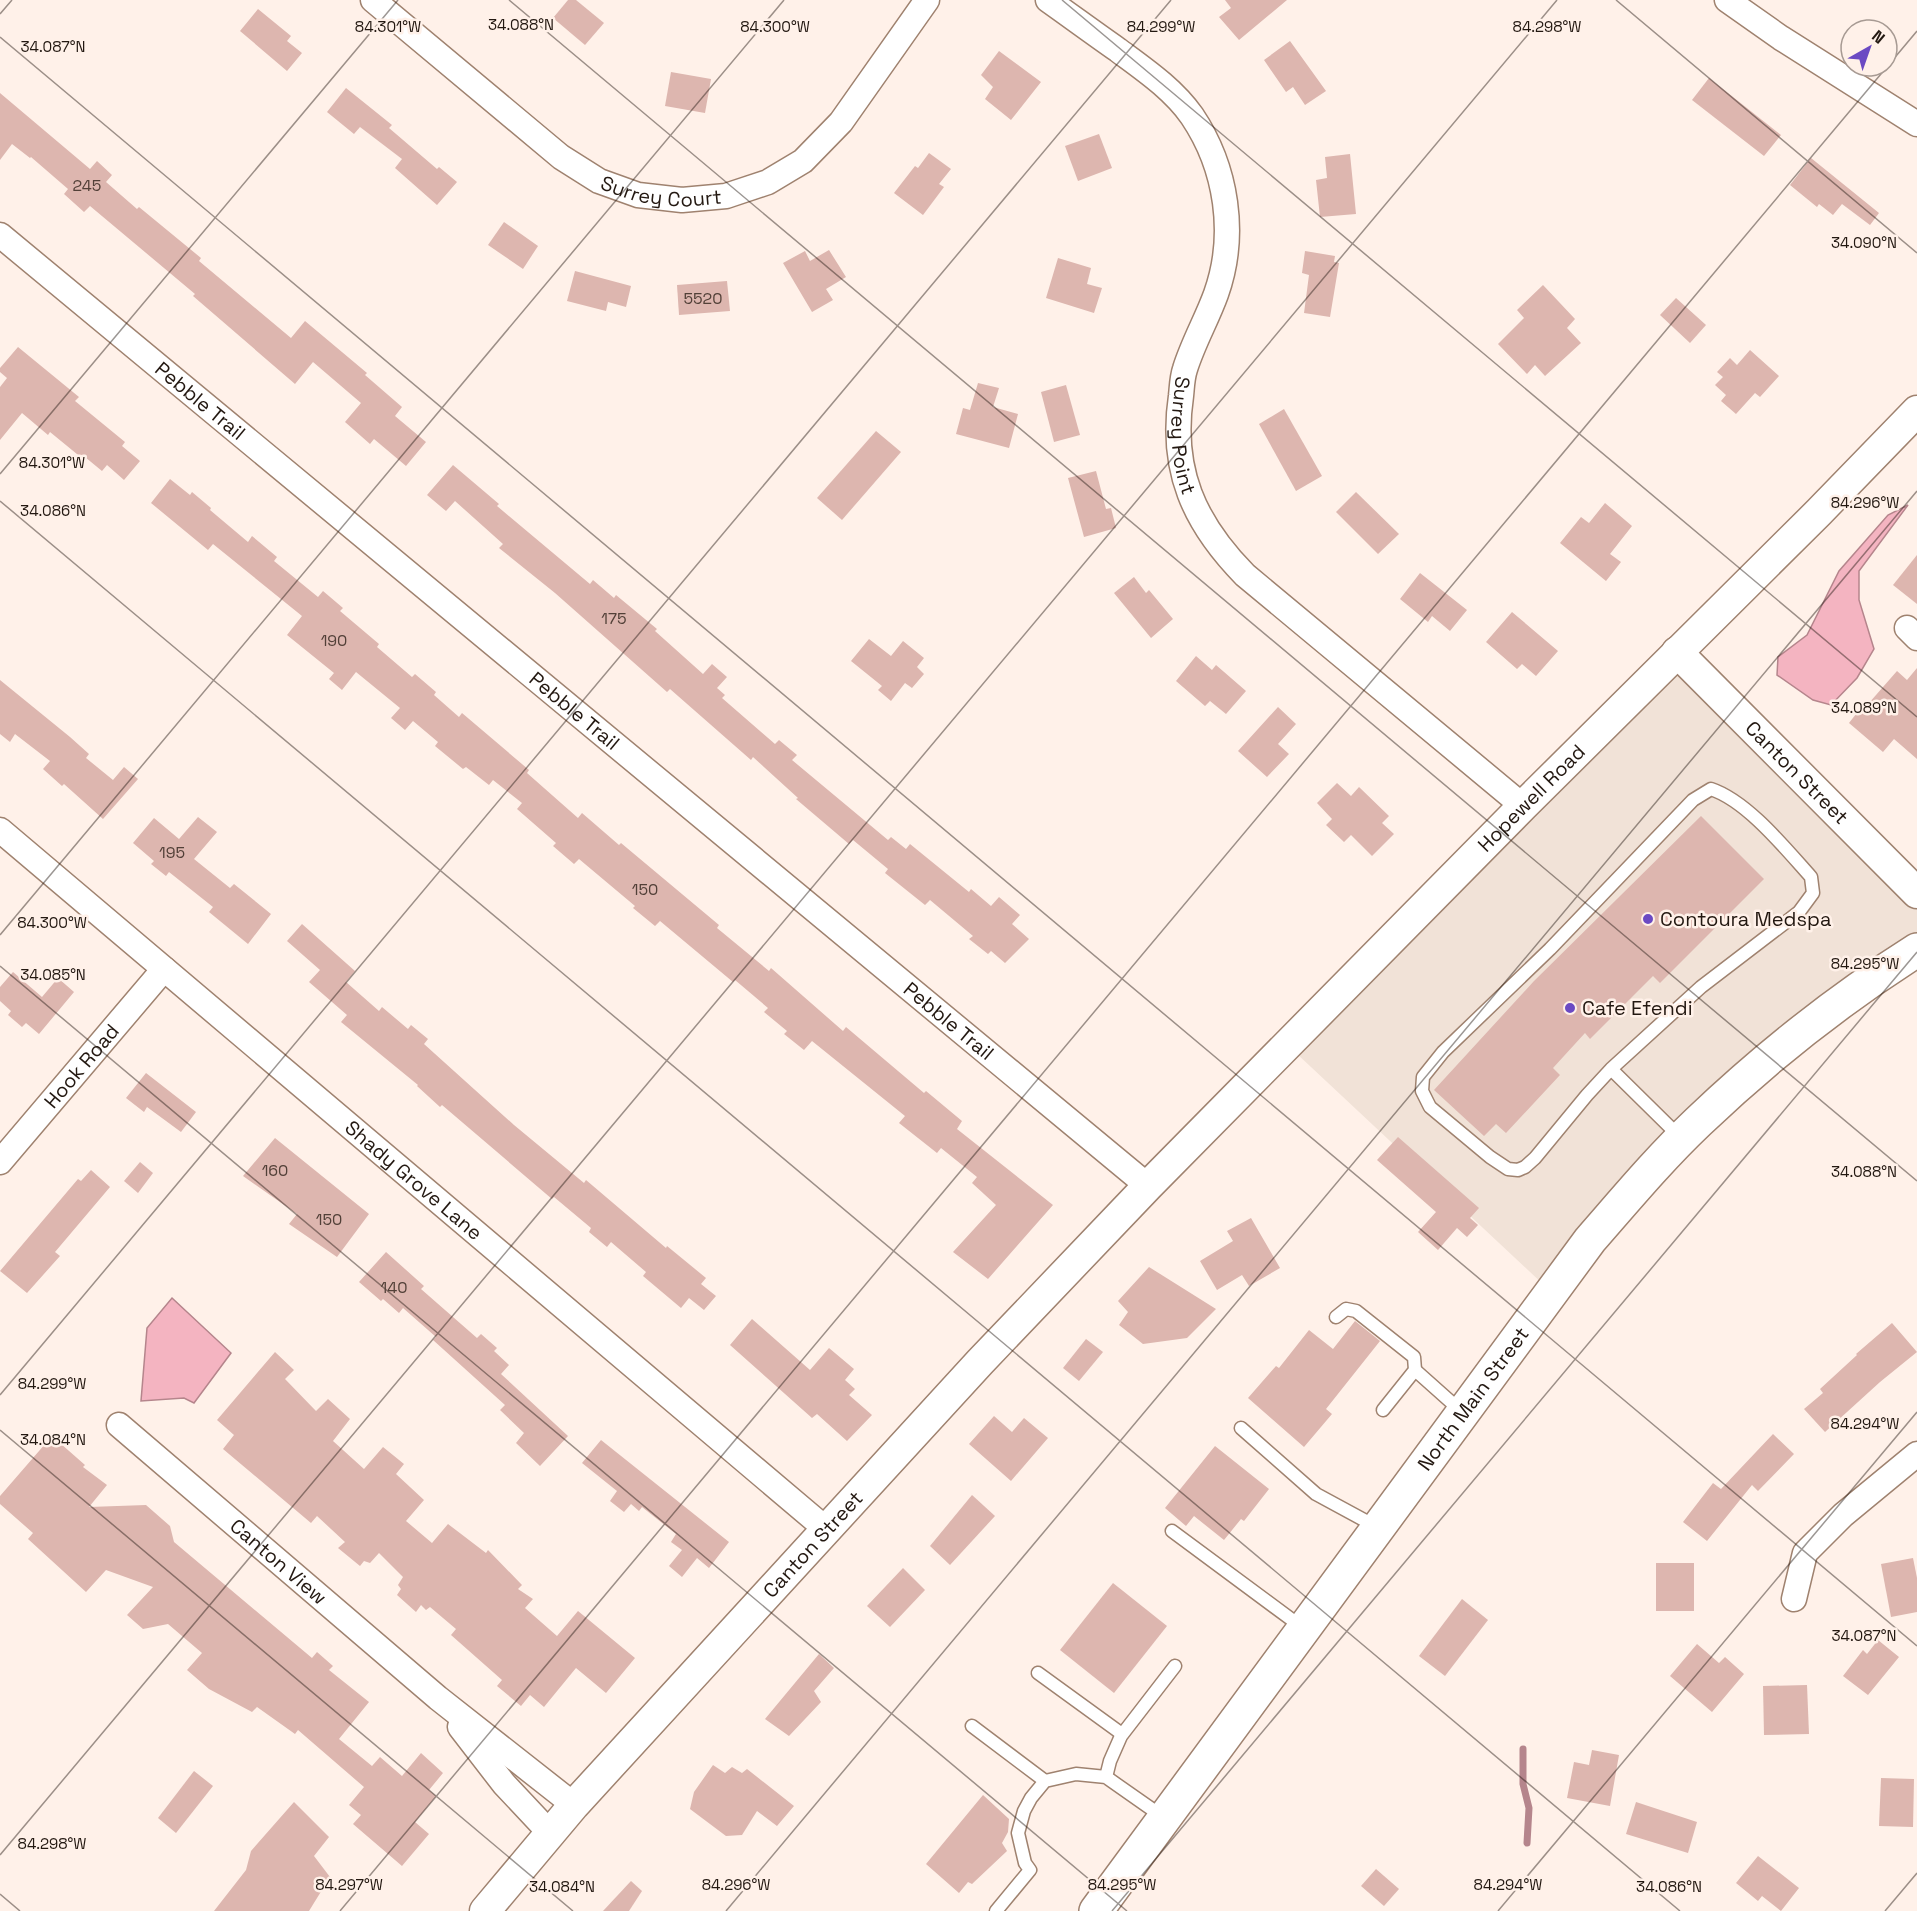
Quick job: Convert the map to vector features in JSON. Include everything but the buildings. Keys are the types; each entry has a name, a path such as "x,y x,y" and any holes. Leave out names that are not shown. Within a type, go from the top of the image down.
{"main road":[{"name":"North Main Street","path":"1096,1911 1461,1412 1590,1240 1644,1177 1753,1072 1814,1022 1917,950"}],"street":[{"name":"Surrey Court","path":"373,0 561,157 599,181 638,195 681,200 726,196 768,182 803,161 841,122 927,0"},
{"name":"Surrey Point","path":"1048,0 1160,80 1192,115 1213,154 1226,202 1226,253 1217,292 1185,370 1177,424 1179,455 1185,482 1207,531 1226,556 1245,575 1523,806"},
{"path":"1727,0 1781,38 1917,124"},
{"name":"Pebble Trail","path":"0,235 1148,1186"},
{"name":"Hopewell Road","path":"1148,1186 1917,411"},
{"name":"Canton Street","path":"1677,652 1917,893"},
{"name":"Shady Grove Lane","path":"0,830 827,1530"},
{"name":"Hook Road","path":"0,1162 164,969"},
{"name":"Canton Street","path":"485,1911 574,1805 980,1362 1148,1186"},
{"name":"Canton View","path":"119,1425 438,1698 574,1805"},
{"path":"1794,1599 1805,1553 1843,1515 1917,1454"},
{"name":"Canton View","path":"438,1698 508,1788 550,1833"},
{"path":"508,1788 526,1767"}],"lane":[{"path":"1711,789 1725,794 1742,807 1811,877 1813,893 1799,912 1701,987 1611,1069 1535,1158 1518,1170 1508,1169 1499,1163 1454,1127 1430,1107 1422,1091 1423,1077 1443,1052 1528,971 1693,800 1711,789"},
{"path":"1611,1069 1682,1139"},
{"path":"1336,1317 1346,1309 1356,1311 1414,1357 1415,1370 1383,1410"},
{"path":"1415,1370 1461,1412"},
{"path":"1241,1428 1316,1494 1377,1527"},
{"path":"1172,1531 1303,1628"},
{"path":"1106,1778 1110,1761 1122,1734 1175,1666"},
{"path":"1038,1673 1122,1734"},
{"path":"972,1726 1046,1780"},
{"path":"996,1911 1030,1870 1025,1863 1018,1833 1024,1811 1031,1798 1046,1780 1076,1774 1106,1778 1164,1818"}],"shaded area":[{"path":"1908,505 1859,571 1859,600 1874,649 1857,678 1831,705 1813,700 1777,675 1778,657 1807,635 1839,571 1888,515"},
{"path":"1672,660 1917,902 1917,953 1825,1011 1545,1286 1280,1038"},
{"path":"172,1298 231,1353 194,1403 184,1398 141,1401 147,1328"}],"waterway":[{"path":"1523,1749 1523,1784 1529,1808 1527,1843"}],"place":[{"name":"Contoura Medspa","path":"1648,919"},
{"name":"Cafe Efendi","path":"1570,1008"}]}
